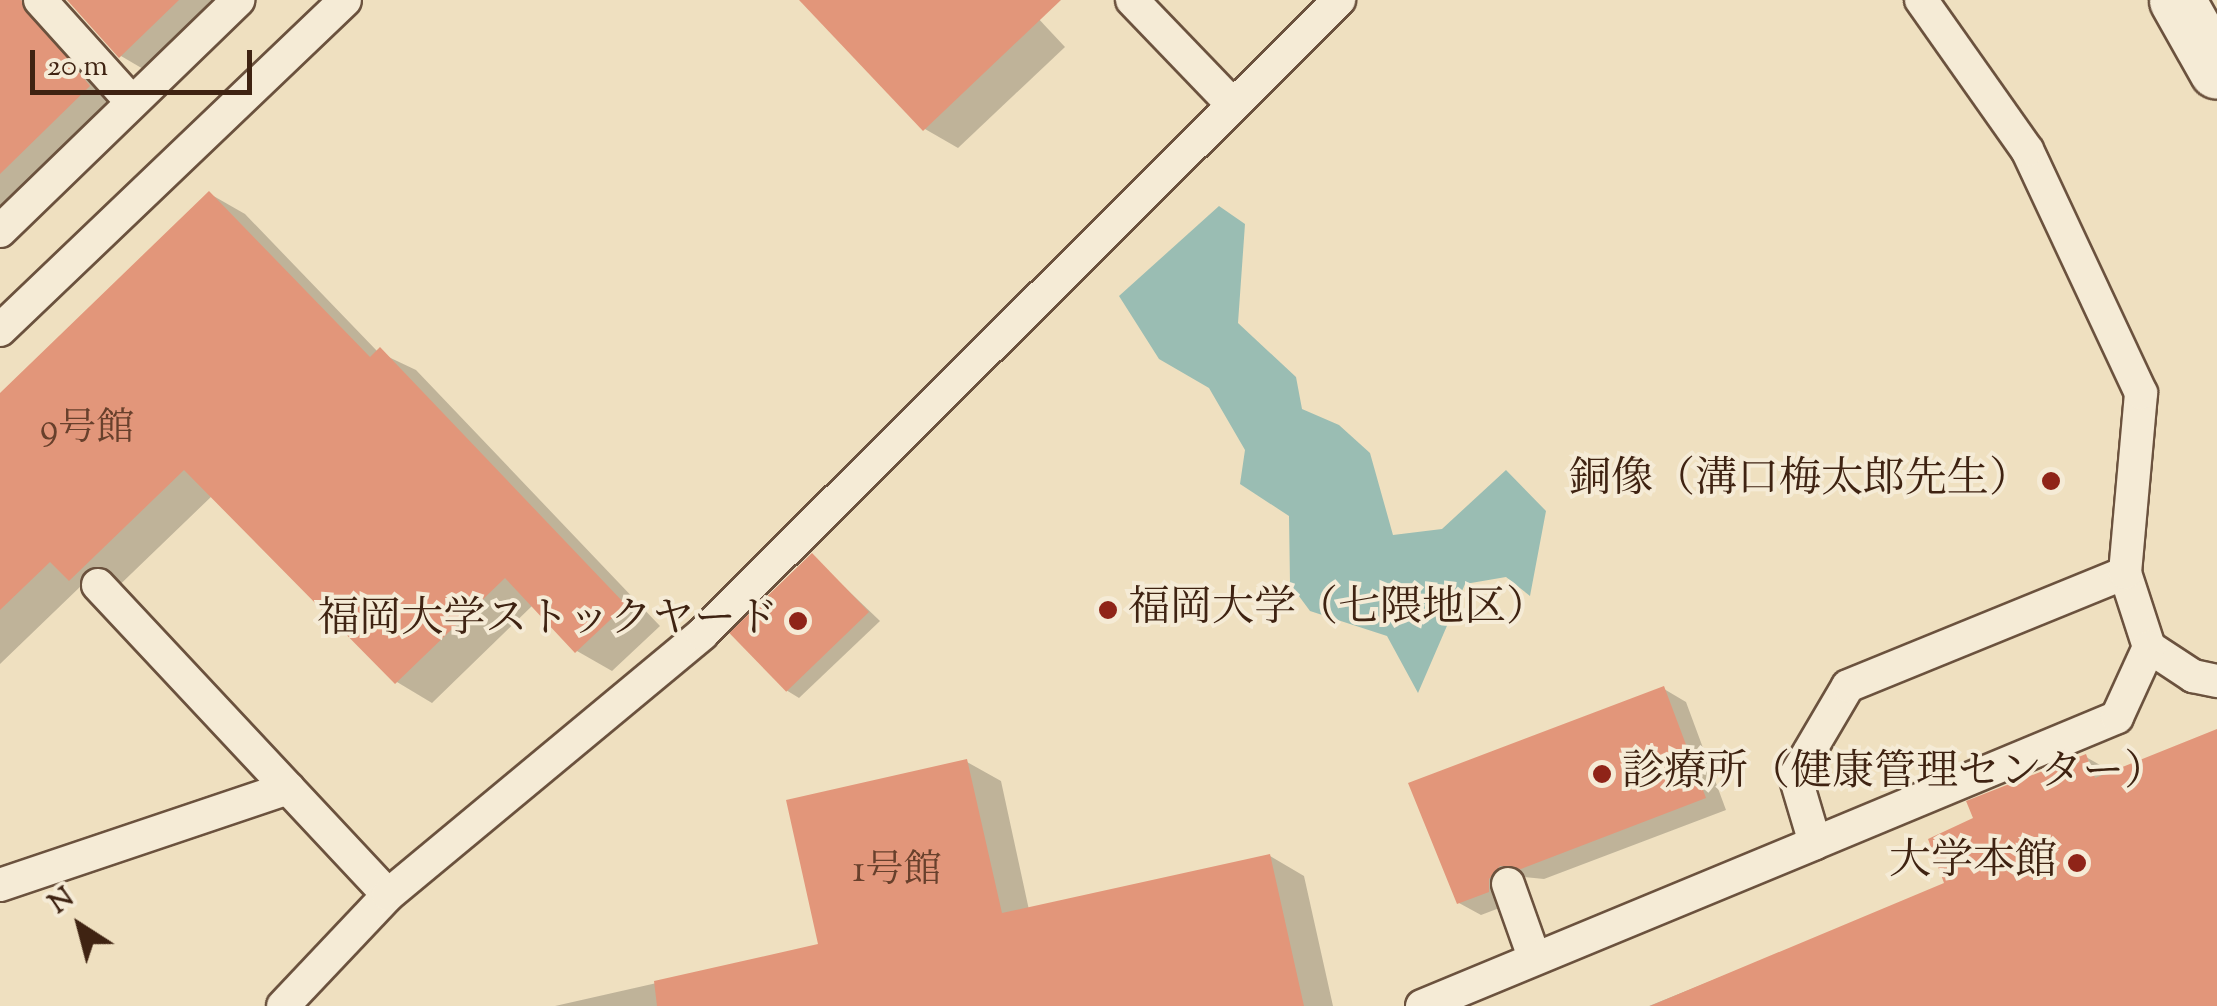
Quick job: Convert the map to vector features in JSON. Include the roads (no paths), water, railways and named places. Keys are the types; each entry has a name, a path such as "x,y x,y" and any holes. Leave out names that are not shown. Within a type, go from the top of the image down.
{"street":[{"path":"2177,0 2217,71"}],"lane":[{"path":"40,0 131,101"},
{"path":"0,231 238,0"},
{"path":"0,330 345,0"},
{"path":"1132,0 1232,104"},
{"path":"283,1006 388,895 702,634 1340,0"},
{"path":"1921,0 2027,150 2140,392 2125,574 2149,648 2193,676 2217,681"},
{"path":"1815,843 1795,776 1848,686 2125,574"},
{"path":"98,585 388,895"},
{"path":"1422,1006 2116,717 2149,648"},
{"path":"0,885 288,788"},
{"path":"1508,884 1534,957"}],"water":[{"path":"1219,206 1245,224 1238,323 1296,377 1302,409 1339,425 1370,453 1393,535 1442,529 1506,470 1546,511 1530,596 1506,577 1465,584 1418,693 1387,636 1310,611 1290,584 1289,516 1240,484 1245,450 1209,388 1159,359 1119,296"}],"place":[{"name":"銅像（溝口梅太郎先生）","path":"2051,481"},
{"name":"福岡大学（七隈地区）","path":"1108,610"},
{"name":"福岡大学ストックヤード","path":"798,621"},
{"name":"診療所（健康管理センター）","path":"1602,774"},
{"name":"大学本館","path":"2077,863"}]}
